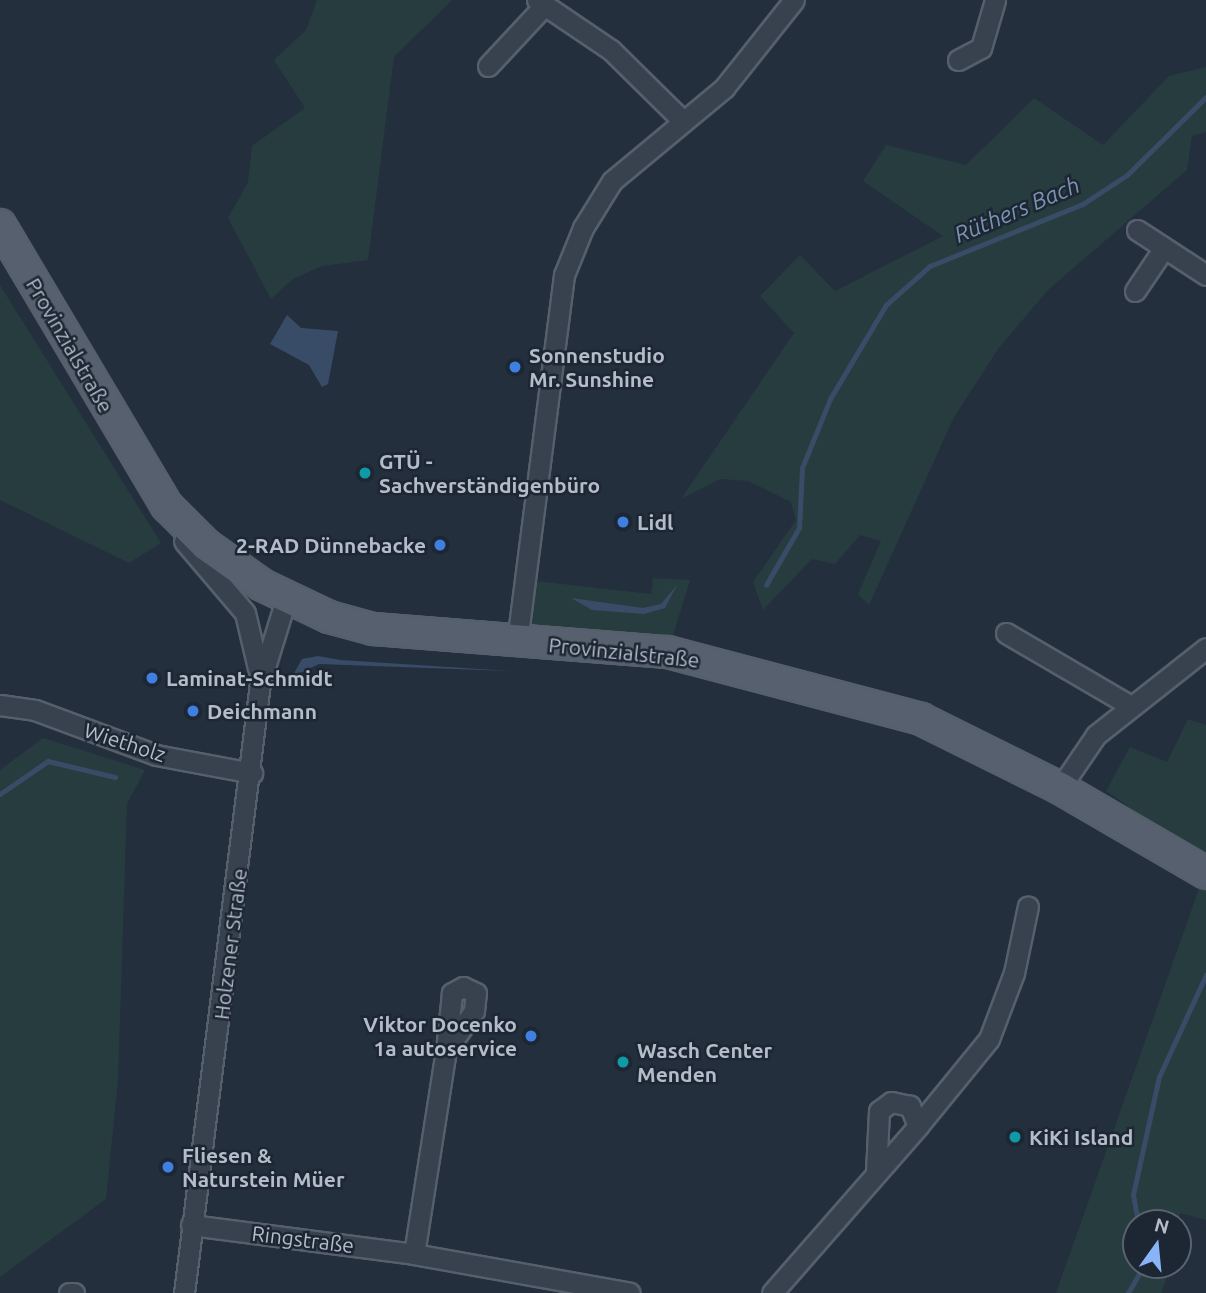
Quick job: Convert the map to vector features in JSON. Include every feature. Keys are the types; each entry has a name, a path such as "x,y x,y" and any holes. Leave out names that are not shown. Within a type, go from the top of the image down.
{"main road":[{"name":"Provinzialstraße","path":"0,225 138,466 206,545 286,598 373,629 668,652 794,681 921,719 1060,788 1206,873"}],"street":[{"path":"517,642 564,275 612,181 749,62 794,0"},
{"path":"958,60 981,48 995,0"},
{"path":"488,66 540,3 611,50 683,121"},
{"path":"1137,230 1206,275"},
{"path":"1135,291 1164,248"},
{"name":"Provinzialstraße","path":"138,466 139,480 165,521 244,613 254,631 260,683"},
{"name":"Holzener Straße","path":"184,1293 251,773 260,683 286,598"},
{"path":"1006,634 1131,706"},
{"path":"1060,788 1096,735 1206,648"},
{"name":"Wietholz","path":"0,705 35,710 156,755 251,773"},
{"path":"772,1293 918,1126 989,1039 1014,973 1028,906"},
{"path":"414,1254 446,1050"},
{"path":"876,1173 879,1111 891,1102 910,1106 918,1126"},
{"name":"Ringstraße","path":"191,1225 414,1254 629,1293"},
{"path":"69,1293 74,1293"}],"green space":[{"path":"317,0 452,0 394,57 368,260 322,266 293,279 271,299 228,218 248,182 252,146 305,108 274,60 306,30"},
{"path":"1206,67 1206,132 1192,136 1187,170 1048,290 998,349 953,419 869,605 858,594 881,541 860,535 835,564 812,559 763,610 753,582 796,520 791,502 748,481 720,479 681,499 794,333 760,296 800,255 835,291 943,236 863,181 886,145 966,165 1034,98 1103,145 1169,76"},
{"path":"0,285 161,543 129,563 0,500"},
{"path":"653,578 690,580 668,652 517,642 527,580 651,594"},
{"path":"1188,719 1206,725 1206,860 1106,791 1130,747 1167,762"},
{"path":"43,738 145,770 127,804 118,1080 106,1199 0,1277 0,770"},
{"path":"1206,869 1206,1220 1192,1216 1192,1209 1122,1209 1122,1279 1166,1279 1161,1293 1056,1293"}],"water":[{"path":"287,315 301,328 338,331 328,384 322,387 309,365 270,344"},
{"path":"677,585 665,608 644,614 592,610 571,598 643,608 661,604"},
{"path":"318,656 340,660 511,671 319,664 292,677 302,659"}],"waterway":[{"path":"766,585 799,528 802,468 830,399 886,305 930,266 1083,204 1127,175 1206,97"},
{"name":"Rüthers Bach","path":"0,794 48,761 115,777"},
{"path":"1136,1209 1133,1195 1159,1077 1206,975"},
{"path":"1128,1293 1136,1279"}],"place":[{"name":"Sonnenstudio Mr. Sunshine","path":"515,367"},
{"name":"GTÜ - Sachverständigenbüro","path":"365,473"},
{"name":"Lidl","path":"623,522"},
{"name":"2-RAD Dünnebacke","path":"440,545"},
{"name":"Laminat-Schmidt","path":"152,678"},
{"name":"Deichmann","path":"193,711"},
{"name":"Viktor Docenko 1a autoservice","path":"531,1036"},
{"name":"Wasch Center Menden","path":"623,1062"},
{"name":"KiKi Island","path":"1015,1137"},
{"name":"Fliesen & Naturstein Müer","path":"168,1167"}]}
